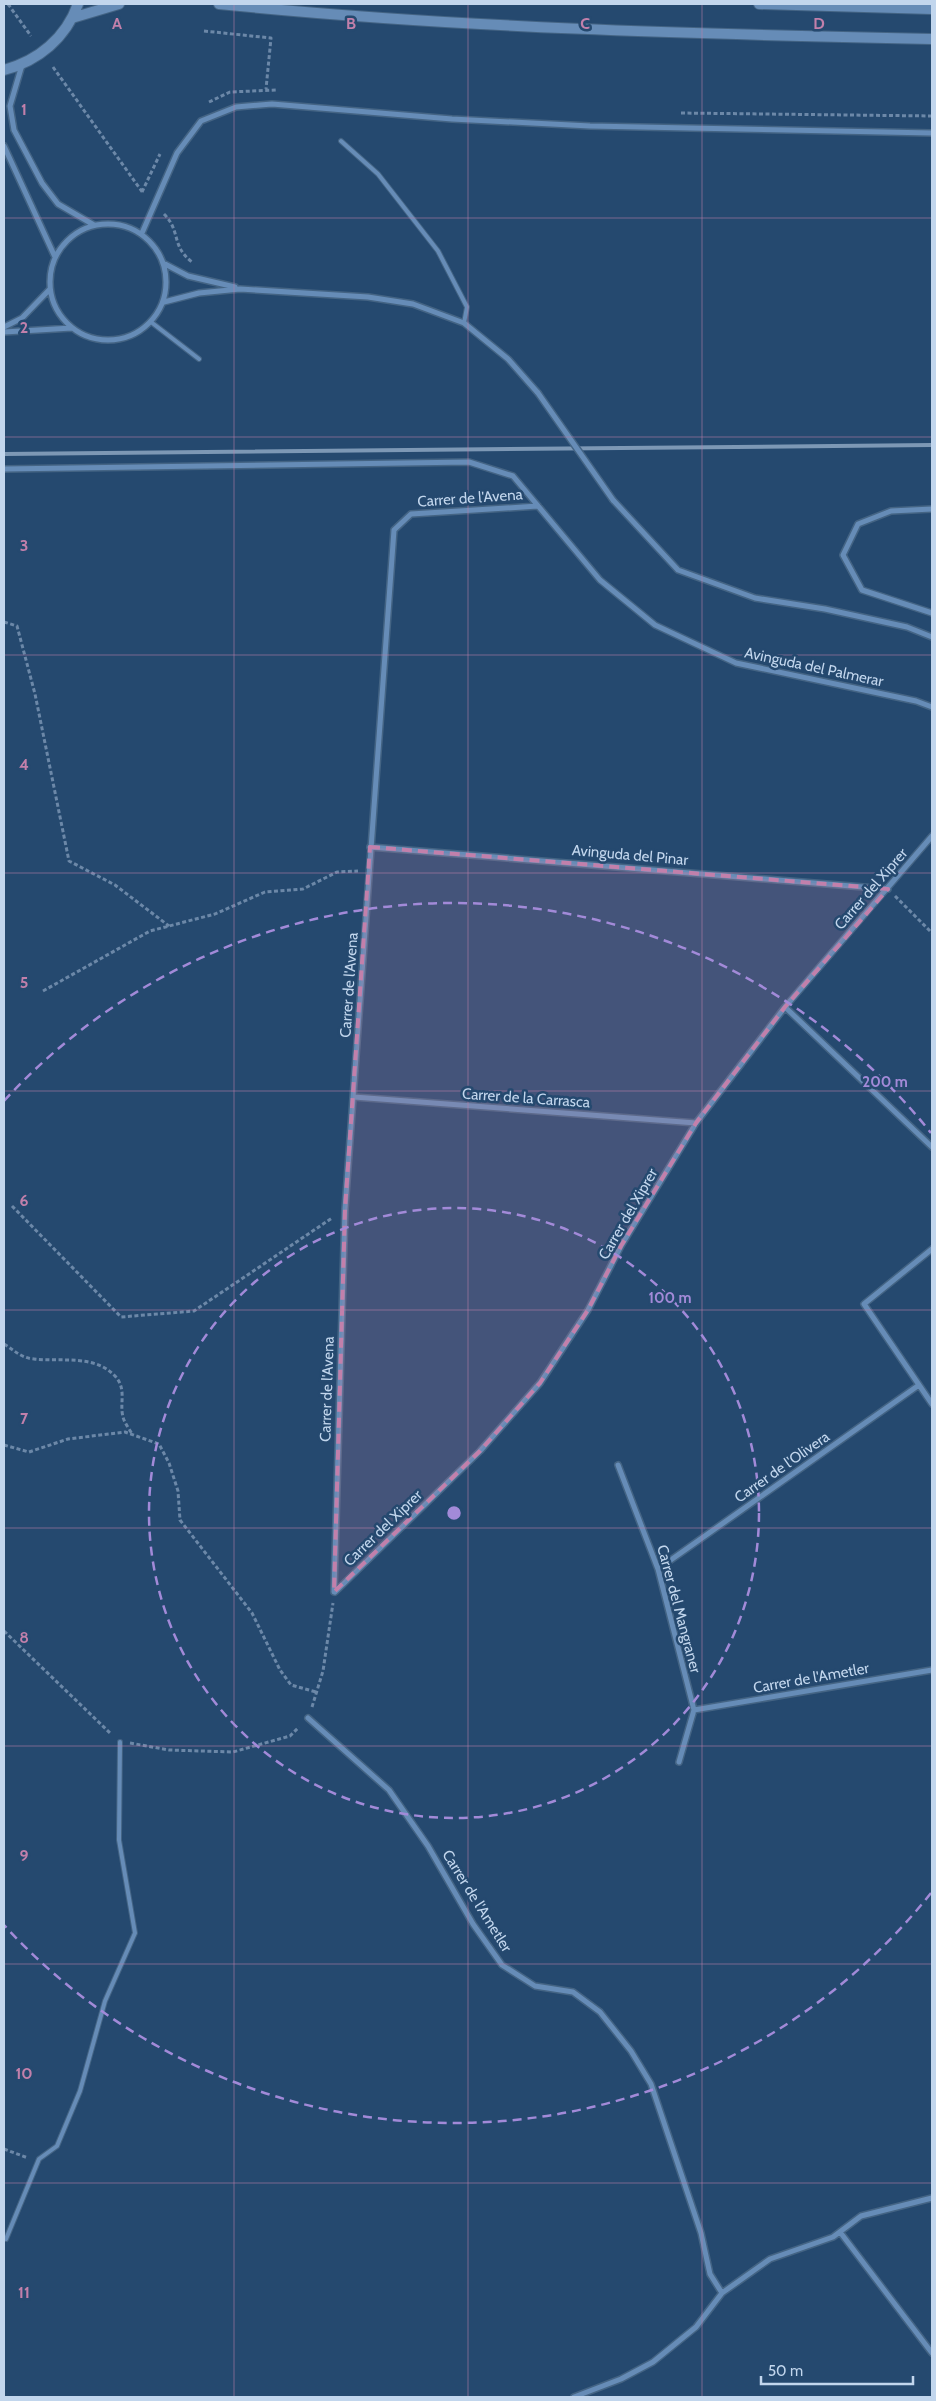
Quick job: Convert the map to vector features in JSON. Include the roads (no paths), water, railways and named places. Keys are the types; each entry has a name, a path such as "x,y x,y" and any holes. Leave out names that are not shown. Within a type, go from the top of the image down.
{"main road":[{"path":"4,70 22,65 51,46 72,18 78,4"},
{"path":"72,18 119,4"},
{"path":"219,4 303,12 517,27 932,39"},
{"path":"759,4 932,9"}],"street":[{"path":"22,65 10,106 14,130 42,183 58,204 94,225"},
{"path":"142,233 177,153 202,121 236,107 272,104 452,119 590,126 932,133"},
{"path":"4,146 55,257"},
{"path":"110,223 127,226 142,233 156,246 165,264 167,283 164,302 151,322 138,333 121,339 104,340 95,338 72,328 61,317 54,304 50,289 50,273 55,257 64,243 78,232 94,225 110,223"},
{"path":"165,264 188,276 240,289"},
{"path":"4,327 22,318 50,289"},
{"path":"164,302 199,292 240,289 368,297 413,304 464,323 508,359 538,393 613,500 678,570 755,598 825,609 907,627 932,637"},
{"path":"4,332 72,328"},
{"name":"Avinguda del Palmerar","path":"4,469 469,462 513,476 600,580 655,625 736,663 916,701 932,707"},
{"name":"Carrer de l'Avena","path":"334,1592 345,1208 394,530 411,514 538,506"},
{"path":"932,509 891,511 858,524 843,555 862,590 932,613"},
{"name":"Carrer del Xiprer","path":"334,1592 480,1451 540,1383 588,1310 621,1246 696,1123 785,1007 932,836"},
{"name":"Avinguda del Pinar","path":"370,847 888,889"},
{"path":"785,1007 932,1148"},
{"name":"Carrer de la Carrasca","path":"354,1097 696,1123"},
{"path":"932,1249 864,1304 932,1404"},
{"name":"Carrer de l'Olivera","path":"658,1569 919,1386"},
{"name":"Carrer del Mangraner","path":"618,1465 658,1569 694,1710"},
{"name":"Carrer de l'Ametler","path":"694,1710 932,1670"},
{"path":"679,1762 694,1710"},
{"name":"Carrer de l'Ametler","path":"308,1718 389,1790 428,1846 473,1924 502,1964 535,1986 573,1992 600,2012 630,2050 651,2084 701,2233 710,2274 722,2292"},
{"path":"574,2397 621,2378 653,2362 696,2327 722,2292 770,2259 833,2237 861,2216 932,2198"},
{"path":"840,2232 932,2353"}],"lane":[{"path":"341,141 378,174 438,251 467,307 464,323"},
{"path":"151,322 199,359"},
{"path":"6,2239 38,2161 58,2146 80,2092 105,2001 135,1933 119,1840 120,1742"}],"railway":[{"path":"4,454 932,445"}]}
